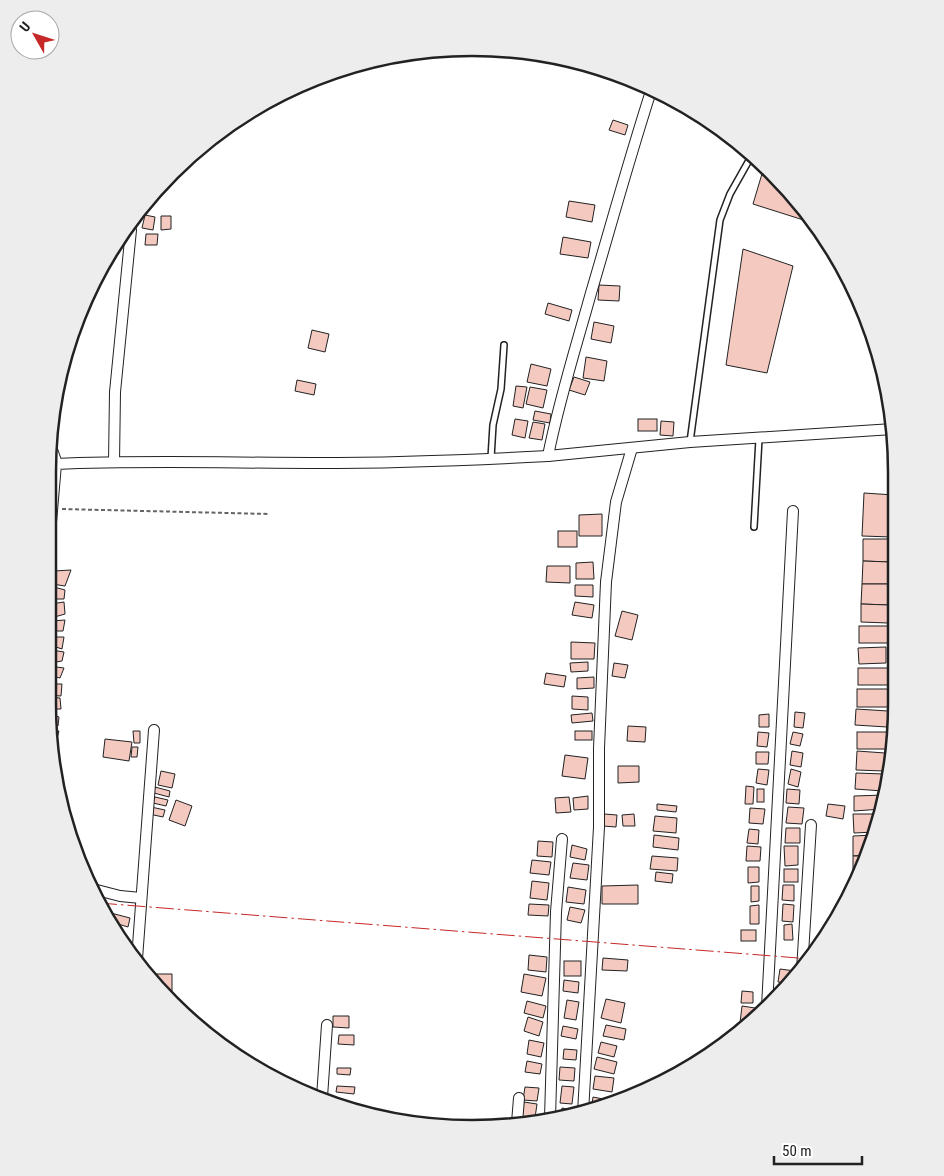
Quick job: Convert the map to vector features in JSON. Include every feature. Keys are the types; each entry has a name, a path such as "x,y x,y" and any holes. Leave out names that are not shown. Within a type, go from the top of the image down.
{"street":[{"path":"548,456 559,404 627,164 649,96"},
{"path":"114,462 115,392 131,235"},
{"path":"56,470 57,464 114,462 320,463 491,459 548,456 690,442 885,430"},
{"path":"584,1105 599,836 599,748 606,582 616,502 632,448"},
{"path":"768,996 793,511"},
{"path":"138,951 154,730"},
{"path":"803,956 811,825"},
{"path":"550,1112 556,912 562,839"},
{"path":"101,891 120,896 141,898"},
{"path":"322,1092 327,1025"},
{"path":"517,1117 519,1098"}],"lane":[{"path":"690,442 720,220 730,194 748,161"},
{"path":"491,459 493,425 501,389 504,345"},
{"path":"754,527 759,439"}],"path":[{"path":"56,509 269,514"}],"building":[{"path":"613,120 628,125 625,135 609,130"},
{"path":"762,174 802,220 753,204"},
{"path":"569,201 595,205 592,222 566,217"},
{"path":"145,215 155,217 153,230 142,228"},
{"path":"161,216 171,216 171,229 161,230"},
{"path":"146,234 158,234 157,245 145,245"},
{"path":"563,237 591,242 588,258 560,254"},
{"path":"743,249 793,266 767,373 726,365"},
{"path":"599,285 620,286 619,301 598,300"},
{"path":"548,303 572,310 569,321 545,314"},
{"path":"594,322 614,326 611,343 591,339"},
{"path":"312,330 329,334 325,352 308,348"},
{"path":"586,357 607,361 604,381 583,378"},
{"path":"531,364 551,369 547,386 527,382"},
{"path":"574,377 590,382 585,395 569,390"},
{"path":"297,380 316,384 314,395 295,391"},
{"path":"516,386 527,387 523,408 513,406"},
{"path":"530,387 547,390 543,408 526,404"},
{"path":"535,411 551,414 550,423 533,420"},
{"path":"515,419 528,421 525,438 512,435"},
{"path":"638,419 657,419 657,431 638,431"},
{"path":"661,421 674,422 673,436 660,435"},
{"path":"533,422 545,424 542,440 529,438"},
{"path":"864,493 888,495 888,537 862,536"},
{"path":"602,514 602,536 579,536 579,515"},
{"path":"558,531 577,531 577,547 558,547"},
{"path":"863,539 888,539 888,562 863,561"},
{"path":"863,561 888,562 888,584 862,584"},
{"path":"593,562 594,579 576,579 576,563"},
{"path":"547,566 570,566 570,583 546,582"},
{"path":"71,570 65,586 56,585 56,571"},
{"path":"862,584 888,584 888,605 861,604"},
{"path":"575,585 593,585 593,597 575,596"},
{"path":"56,588 65,590 64,599 56,599"},
{"path":"64,602 65,614 56,617 56,603"},
{"path":"575,602 594,605 592,618 572,615"},
{"path":"861,604 888,605 888,623 861,622"},
{"path":"622,611 638,615 632,640 615,636"},
{"path":"65,620 63,631 56,631 56,621"},
{"path":"859,626 888,626 888,643 859,643"},
{"path":"56,637 64,637 62,649 56,647"},
{"path":"571,642 595,643 594,659 571,659"},
{"path":"886,647 886,663 859,664 858,648"},
{"path":"56,651 64,652 62,661 56,662"},
{"path":"588,662 588,671 571,672 570,663"},
{"path":"614,663 628,665 625,678 612,676"},
{"path":"56,667 64,668 60,678 56,677"},
{"path":"858,668 888,668 888,685 858,685"},
{"path":"546,673 566,676 564,687 544,684"},
{"path":"594,677 594,688 577,689 577,678"},
{"path":"56,684 62,684 61,696 56,696"},
{"path":"857,689 888,689 888,707 857,707"},
{"path":"572,696 588,697 588,710 572,709"},
{"path":"56,698 60,698 61,709 56,709"},
{"path":"856,709 888,711 887,727 855,725"},
{"path":"795,712 805,713 803,728 794,727"},
{"path":"592,713 593,721 572,723 571,715"},
{"path":"769,714 769,727 759,727 759,715"},
{"path":"56,716 59,717 57,726"},
{"path":"628,726 646,727 645,742 627,741"},
{"path":"133,731 140,731 140,743 134,743"},
{"path":"575,731 592,731 592,740 575,740"},
{"path":"758,732 769,733 767,747 757,746"},
{"path":"793,732 803,734 800,746 790,744"},
{"path":"857,732 887,732 885,749 857,749"},
{"path":"105,739 132,742 129,761 103,757"},
{"path":"132,747 138,747 137,757 131,757"},
{"path":"792,751 803,753 801,767 790,765"},
{"path":"857,751 885,753 882,771 856,770"},
{"path":"756,752 769,752 768,764 756,764"},
{"path":"565,755 588,758 585,779 562,776"},
{"path":"618,766 639,766 639,782 618,783"},
{"path":"758,769 769,770 767,785 756,783"},
{"path":"791,769 801,772 798,787 788,784"},
{"path":"161,771 175,774 172,788 158,785"},
{"path":"856,773 882,774 879,791 855,789"},
{"path":"746,786 754,787 753,804 745,804"},
{"path":"155,787 170,791 169,797 154,793"},
{"path":"757,789 764,789 764,802 757,802"},
{"path":"787,789 800,790 799,804 786,803"},
{"path":"878,795 875,810 854,811 854,796"},
{"path":"588,796 588,809 574,810 573,798"},
{"path":"155,797 168,800 166,806 153,803"},
{"path":"569,797 571,812 556,813 555,798"},
{"path":"176,800 192,806 185,826 169,820"},
{"path":"657,804 677,806 676,812 657,810"},
{"path":"828,804 845,806 843,819 826,816"},
{"path":"151,807 165,810 163,817 149,814"},
{"path":"788,807 804,808 802,824 786,823"},
{"path":"750,808 765,809 763,824 749,823"},
{"path":"604,814 617,815 616,827 603,826"},
{"path":"634,814 635,826 623,826 622,815"},
{"path":"853,814 873,814 868,832 854,833"},
{"path":"655,816 677,818 676,833 653,831"},
{"path":"786,828 800,828 800,843 785,843"},
{"path":"749,829 759,830 758,844 747,843"},
{"path":"654,835 679,838 678,850 653,847"},
{"path":"867,835 859,856 853,856 853,836"},
{"path":"538,841 553,842 552,857 537,856"},
{"path":"572,845 587,849 585,860 570,857"},
{"path":"747,846 761,847 760,861 746,861"},
{"path":"784,846 798,846 798,865 785,866"},
{"path":"652,856 678,858 677,871 650,869"},
{"path":"853,856 859,856 856,863 853,870"},
{"path":"532,860 551,862 549,875 530,873"},
{"path":"573,863 589,865 587,880 570,878"},
{"path":"748,867 759,867 759,882 748,883"},
{"path":"784,869 798,869 798,882 784,882"},
{"path":"656,872 673,874 672,883 655,881"},
{"path":"532,881 549,883 547,900 530,898"},
{"path":"638,885 638,904 602,904 602,886"},
{"path":"783,885 794,885 794,901 782,900"},
{"path":"751,886 759,886 759,901 751,902"},
{"path":"568,887 586,890 584,904 566,902"},
{"path":"529,904 549,905 548,916 528,915"},
{"path":"783,904 794,905 793,922 782,921"},
{"path":"759,905 759,924 750,924 750,906"},
{"path":"570,907 585,910 581,923 567,920"},
{"path":"113,914 130,918 128,927 120,924"},
{"path":"792,924 793,940 784,940 784,925"},
{"path":"741,930 756,930 756,941 741,941"},
{"path":"529,955 547,957 546,972 528,970"},
{"path":"603,958 628,960 627,971 602,970"},
{"path":"564,961 581,961 581,976 564,976"},
{"path":"780,969 791,970 781,982 778,982"},
{"path":"156,974 172,974 171,991"},
{"path":"524,974 546,978 542,996 521,992"},
{"path":"564,980 579,982 578,993 563,991"},
{"path":"742,991 753,992 753,1003 741,1003"},
{"path":"606,999 625,1003 621,1023 601,1018"},
{"path":"567,1000 579,1002 576,1020 564,1018"},
{"path":"527,1001 546,1006 543,1018 524,1013"},
{"path":"742,1006 755,1008 746,1017 740,1022"},
{"path":"333,1016 349,1016 349,1028 333,1027"},
{"path":"528,1017 543,1022 539,1036 524,1031"},
{"path":"606,1025 626,1029 624,1040 603,1036"},
{"path":"563,1026 578,1029 576,1039 561,1036"},
{"path":"339,1035 354,1035 354,1045 338,1044"},
{"path":"529,1040 544,1043 541,1057 527,1054"},
{"path":"601,1042 617,1046 614,1057 598,1053"},
{"path":"564,1049 577,1050 576,1060 563,1059"},
{"path":"597,1057 617,1062 614,1074 594,1069"},
{"path":"527,1061 542,1064 540,1074 525,1072"},
{"path":"560,1067 575,1068 574,1081 559,1080"},
{"path":"337,1068 351,1068 350,1075 337,1074"},
{"path":"595,1076 614,1078 612,1092 593,1089"},
{"path":"337,1086 355,1087 354,1094 336,1092"},
{"path":"562,1086 574,1087 572,1104 560,1103"},
{"path":"525,1087 539,1088 537,1101 523,1100"},
{"path":"593,1097 603,1099 592,1102"},
{"path":"524,1102 537,1104 535,1115 522,1116"}],"power":[{"path":"107,904 801,958"}]}
